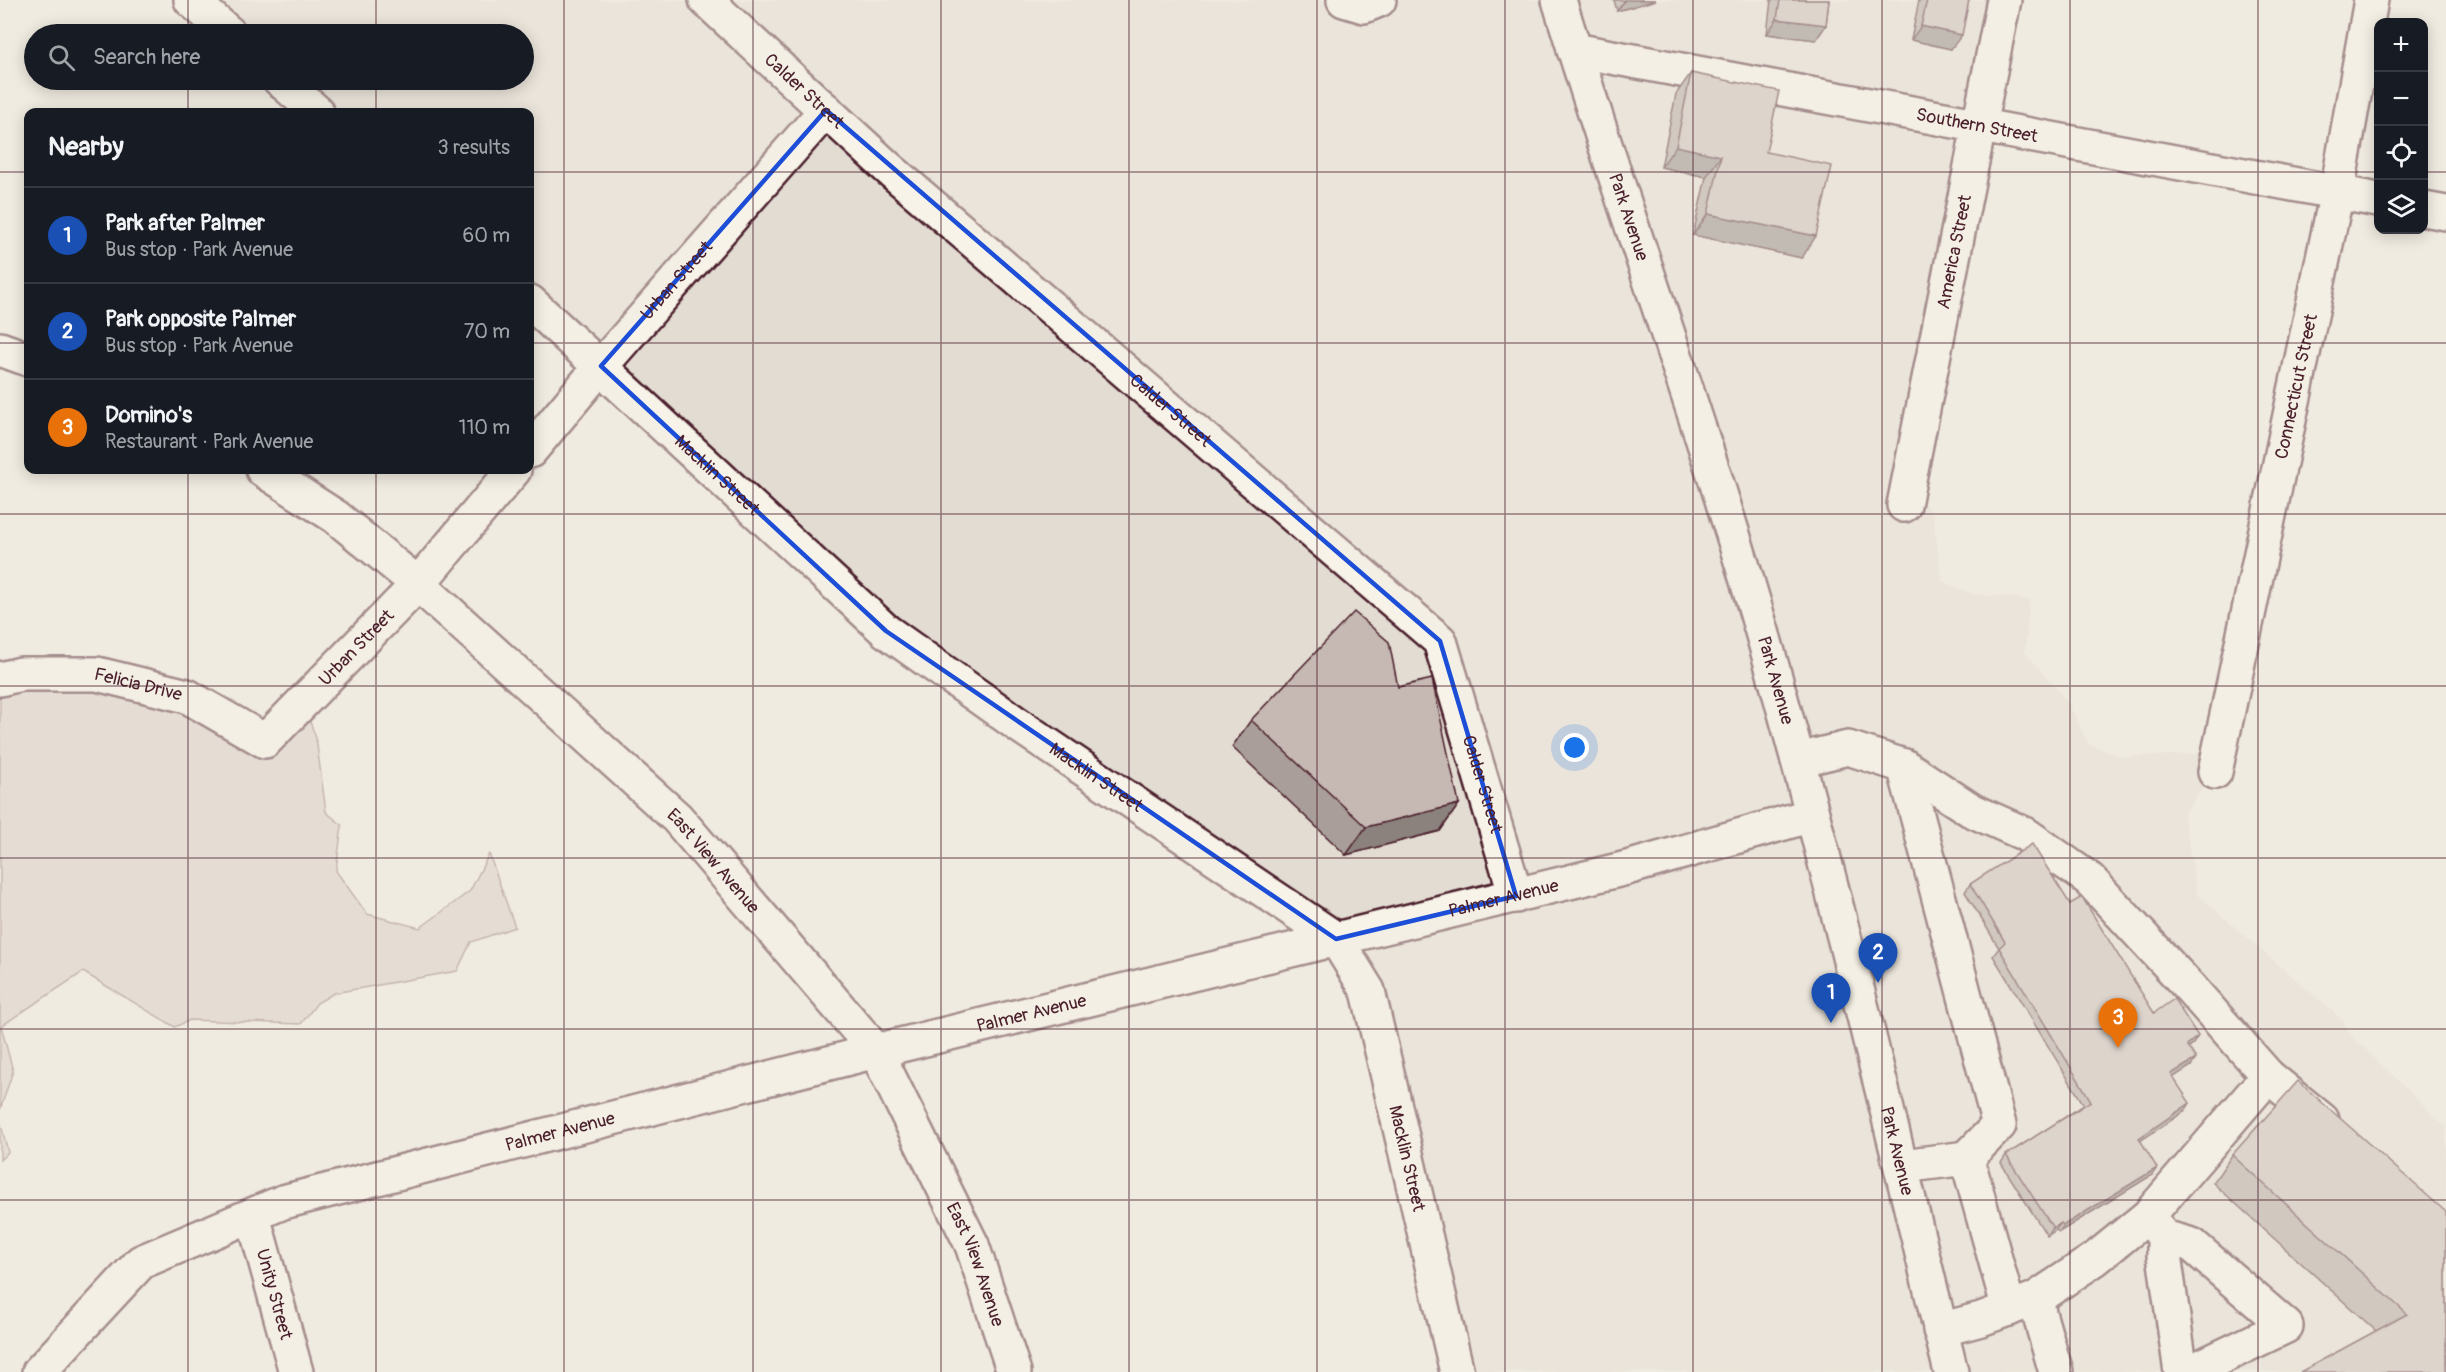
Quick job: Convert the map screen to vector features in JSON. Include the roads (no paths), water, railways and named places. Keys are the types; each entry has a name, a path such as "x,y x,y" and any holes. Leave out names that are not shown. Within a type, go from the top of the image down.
{"street":[{"path":"191,0 219,24"},
{"name":"Calder Street","path":"706,0 897,175 1440,641 1516,896"},
{"path":"1344,0 1364,6 1379,0"},
{"name":"Park Avenue","path":"1559,0 1713,471 1798,760 1902,1166 1951,1372"},
{"name":"America Street","path":"1904,505 2004,0"},
{"name":"Connecticut Street","path":"2216,772 2337,192 2371,0"},
{"name":"Southern Street","path":"1574,50 2374,199"},
{"path":"292,90 312,108"},
{"name":"Urban Street","path":"534,446 601,366 826,110"},
{"path":"2428,210 2446,213"},
{"name":"Macklin Street","path":"534,306 886,631 1020,726 1336,939 1368,991 1457,1372"},
{"path":"0,349 24,358"},
{"name":"East View Avenue","path":"269,474 336,518 418,584 677,818 876,1051 972,1245 1014,1372"},
{"name":"Urban Street","path":"265,741 418,584 511,474"},
{"name":"Felicia Drive","path":"0,680 21,674 97,674 187,696 265,741"},
{"path":"1798,760 1848,748 1904,766 1971,810 2025,834 2089,879 2268,1076 2349,1143"},
{"path":"1902,1166 1967,1158 1999,1125 1904,766"},
{"name":"Palmer Avenue","path":"39,1372 141,1262 283,1202 876,1051 1627,868 1812,815"},
{"path":"1940,1330 2022,1304 2095,1259 2156,1226 2268,1076"},
{"path":"1967,1158 2022,1304 2056,1372"},
{"name":"Unity Street","path":"253,1216 296,1372"},
{"path":"2156,1226 2164,1255 2181,1372"},
{"path":"2156,1226 2193,1245 2286,1326 2190,1372"}],"place":[{"name":"Park opposite Palmer","path":"1878,983"},
{"name":"Park after Palmer","path":"1831,1023"},
{"name":"Domino's","path":"2118,1048"}]}
